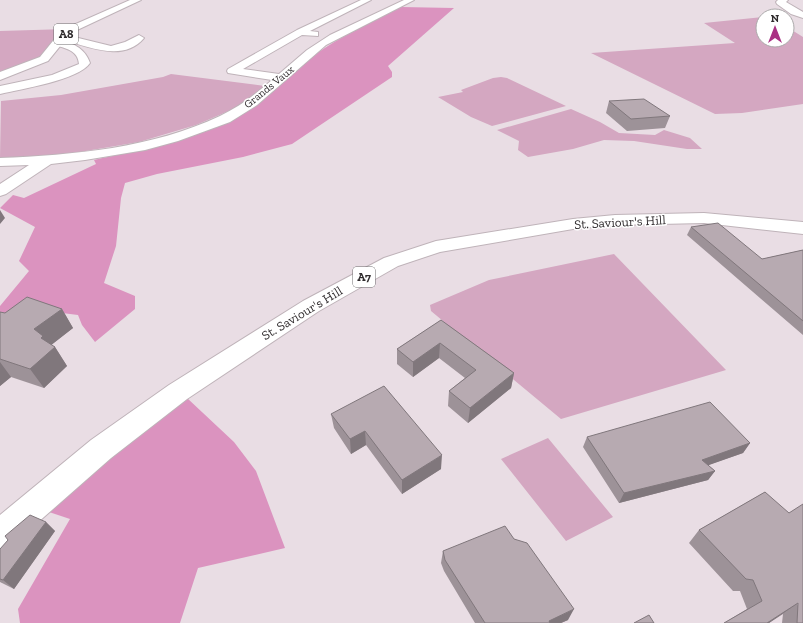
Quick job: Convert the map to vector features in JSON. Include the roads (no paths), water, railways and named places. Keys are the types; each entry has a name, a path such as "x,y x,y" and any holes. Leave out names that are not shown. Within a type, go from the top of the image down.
{"main road":[{"name":"A8","path":"0,76 44,59 59,40 87,21 137,0"},
{"name":"St. Saviour's Hill","path":"0,535 101,449 178,392 311,306 391,262 436,247 573,224 615,220 704,218 803,228"}],"street":[{"path":"282,78 232,71 300,32 367,0"},
{"name":"Grands Vaux","path":"0,162 46,161 142,145 209,126 251,105 310,54 335,37 410,0"},
{"path":"782,1 794,12 803,15"},
{"path":"300,32 335,37"},
{"path":"59,40 72,39 106,49 130,44 139,38"},
{"path":"0,90 55,78 83,66 85,63 84,58 78,50 59,40"},
{"path":"0,191 46,161"}]}
